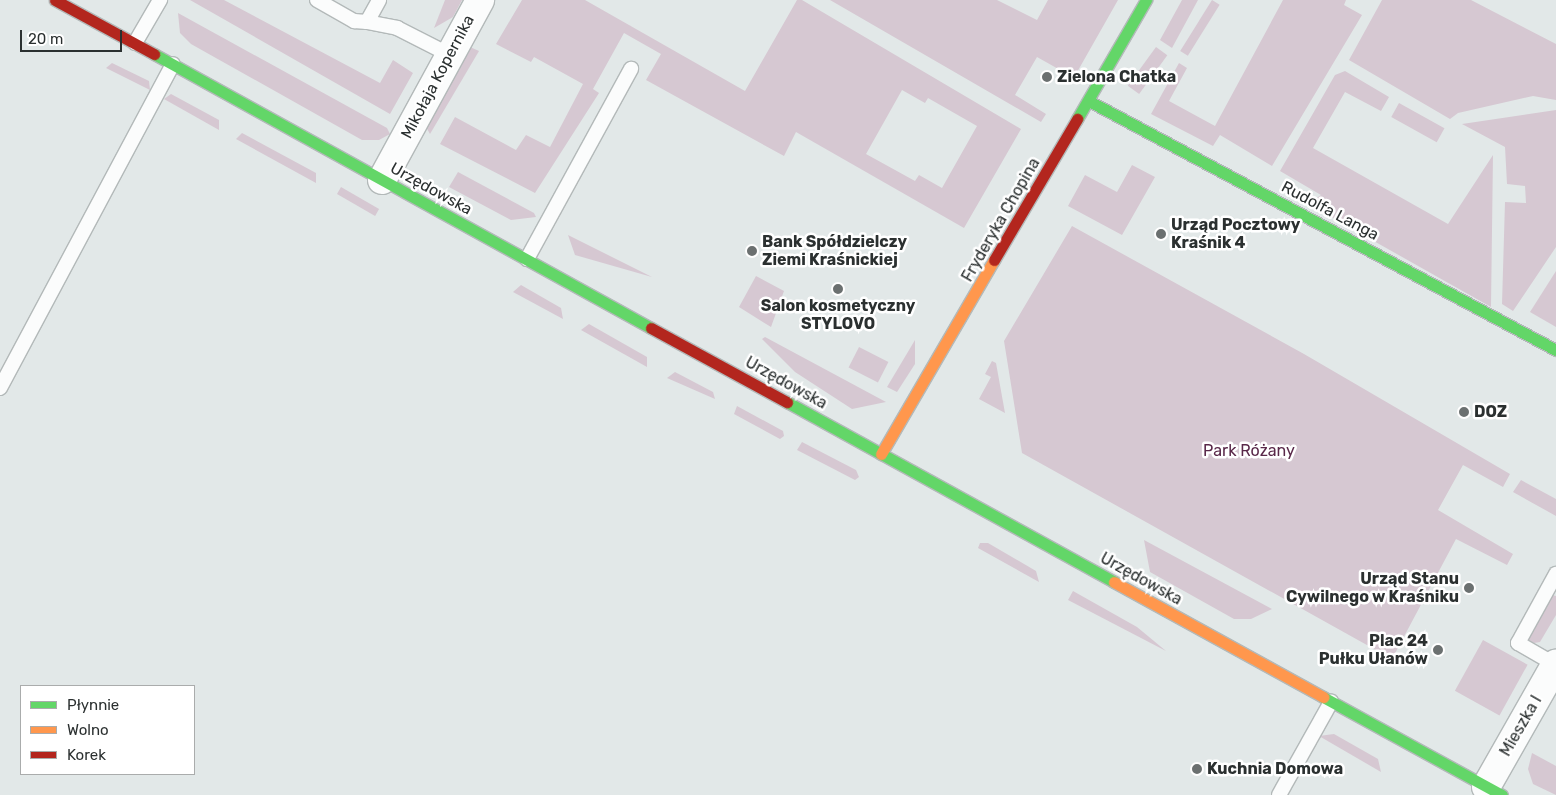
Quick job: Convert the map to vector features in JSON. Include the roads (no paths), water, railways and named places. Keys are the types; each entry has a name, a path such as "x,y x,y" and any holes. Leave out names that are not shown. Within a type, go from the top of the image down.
{"street":[{"name":"Urzędowska","path":"55,0 1494,791"},
{"name":"Mikołaja Kopernika","path":"382,180 480,0"},
{"name":"Fryderyka Chopina","path":"881,454 1089,101 1146,0"},
{"name":"Rudolfa Langa","path":"1089,101 1556,350"},
{"name":"Mieszka I","path":"1494,791 1556,664"}],"lane":[{"path":"135,43 160,0"},
{"path":"317,0 354,20 397,28 450,56"},
{"path":"367,22 379,0"},
{"path":"0,388 173,64"},
{"path":"527,260 631,69"},
{"path":"1556,574 1518,643 1556,664"},
{"path":"1279,795 1331,702"}],"place":[{"name":"Zielona Chatka","path":"1047,77"},
{"name":"Urząd Pocztowy Kraśnik 4","path":"1161,234"},
{"name":"Bank Spółdzielczy Ziemi Kraśnickiej","path":"752,251"},
{"name":"Salon kosmetyczny STYLOVO","path":"838,289"},
{"name":"DOZ","path":"1464,412"},
{"name":"Urząd Stanu Cywilnego w Kraśniku","path":"1469,588"},
{"name":"Plac 24 Pułku Ułanów","path":"1438,650"},
{"name":"Kuchnia Domowa","path":"1197,769"}],"park label":[{"name":"Park Różany","path":"1249,451"}]}
